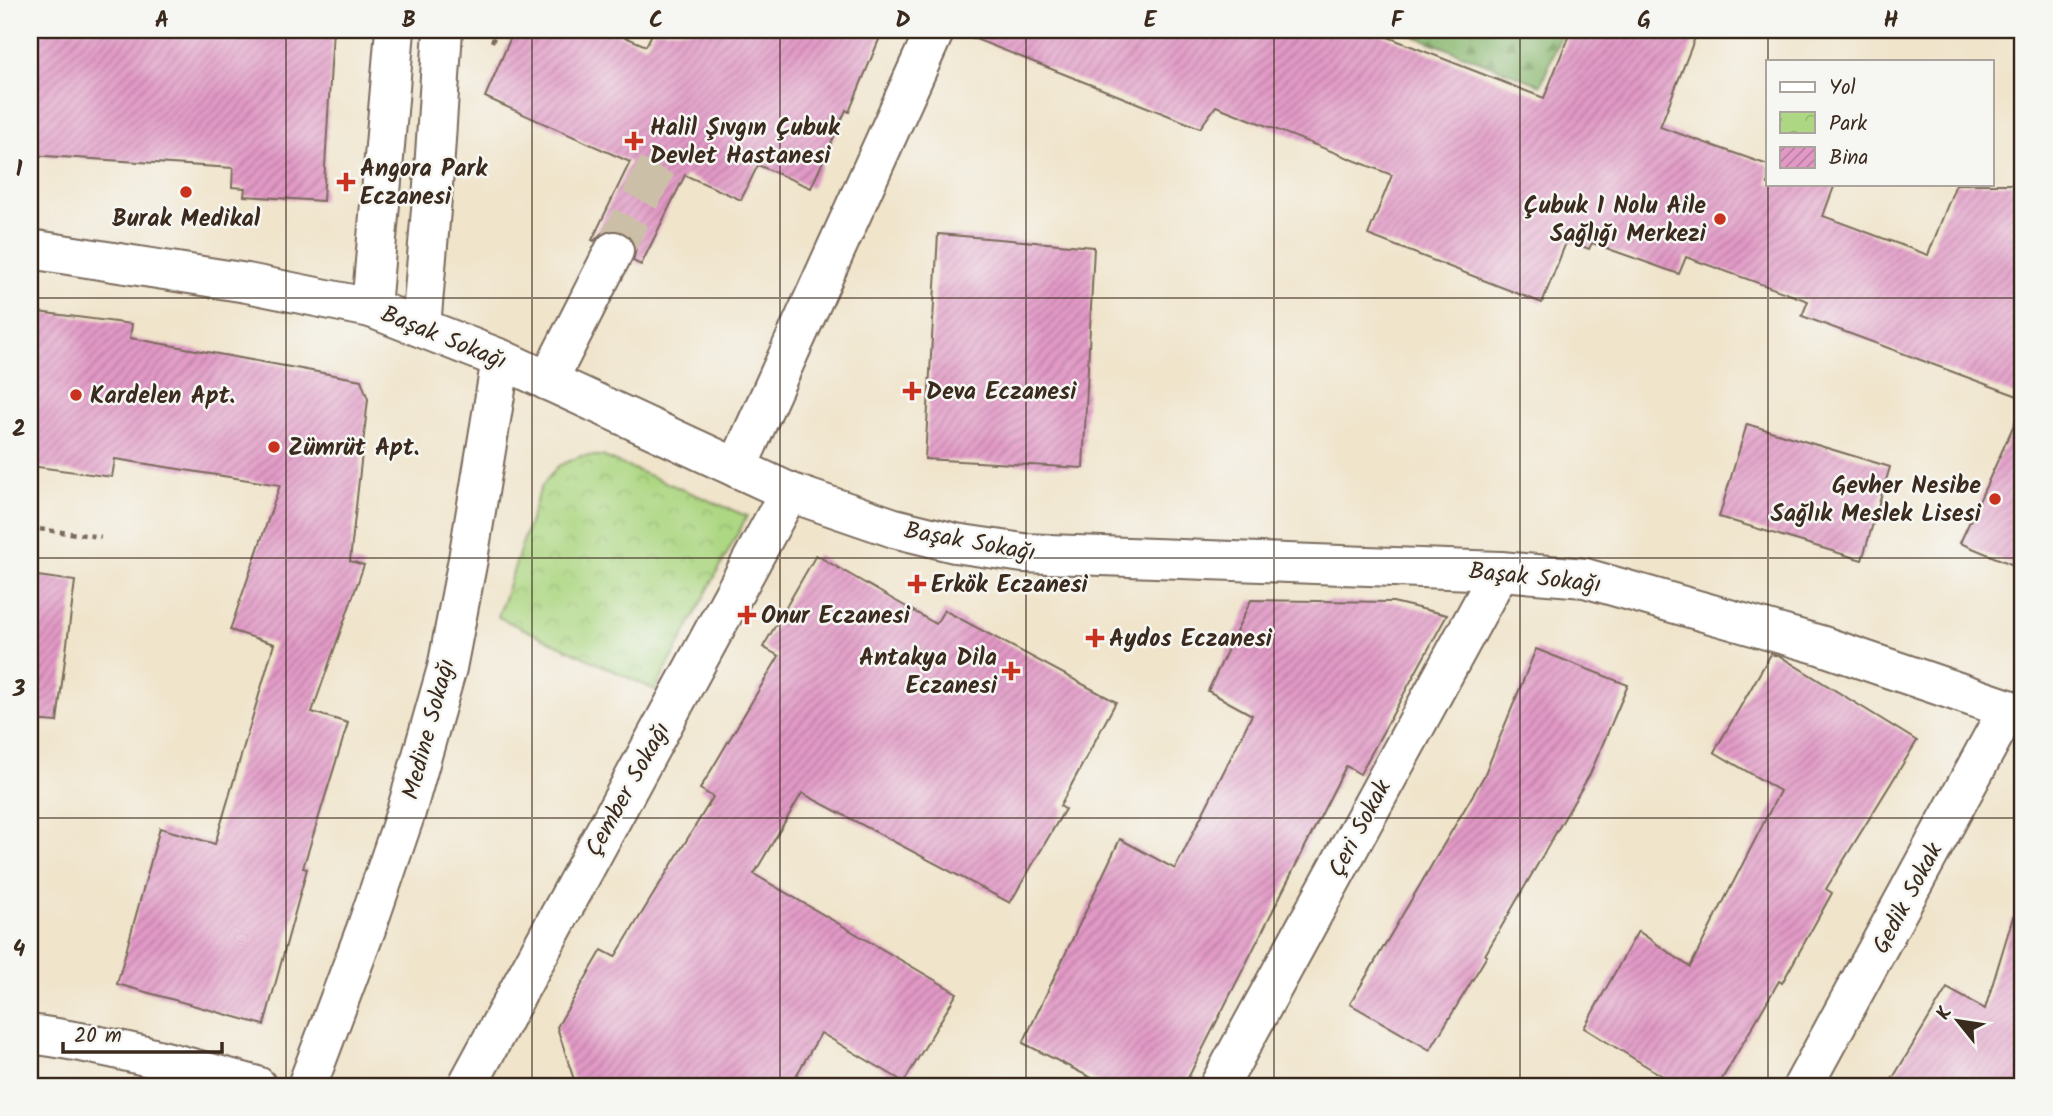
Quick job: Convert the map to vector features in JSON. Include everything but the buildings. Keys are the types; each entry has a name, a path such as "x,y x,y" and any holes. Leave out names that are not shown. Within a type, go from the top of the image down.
{"street":[{"path":"371,308 395,30"},
{"path":"421,327 443,30"},
{"path":"737,468 935,30"},
{"name":"Başak Sokağı","path":"30,249 259,285 371,308 501,359 789,492 894,528 955,542 1023,553 1500,571 1585,578 1820,645 2016,711"},
{"path":"548,381 614,251"},
{"name":"Medine Sokağı","path":"307,1086 366,929 406,812 447,668 501,359"},
{"name":"Çember Sokağı","path":"467,1086 789,492"},
{"name":"Çeri Sokak","path":"1219,1086 1500,571"},
{"name":"Gedik Sokak","path":"1803,1086 2016,711"},
{"path":"30,1034 79,1040 150,1056 257,1086"}],"path":[{"path":"30,528 101,537"}],"green space":[{"path":"1399,30 1563,30 1541,85"},
{"path":"581,456 602,456 747,516 655,690 498,617 541,487 558,466"}],"tunnel":[{"path":"614,251 659,163"}],"place":[{"name":"Halil Şıvgın Çubuk Devlet Hastanesi","path":"634,141"},
{"name":"Angora Park Eczanesi","path":"346,182"},
{"name":"Burak Medikal","path":"186,192"},
{"name":"Çubuk 1 Nolu Aile Sağlığı Merkezi","path":"1720,219"},
{"name":"Deva Eczanesi","path":"912,391"},
{"name":"Kardelen Apt.","path":"76,395"},
{"name":"Zümrüt Apt.","path":"274,447"},
{"name":"Gevher Nesibe Sağlık Meslek Lisesi","path":"1995,499"},
{"name":"Erkök Eczanesi","path":"917,584"},
{"name":"Onur Eczanesi","path":"747,615"},
{"name":"Aydos Eczanesi","path":"1095,638"},
{"name":"Antakya Dila Eczanesi","path":"1011,671"}]}
